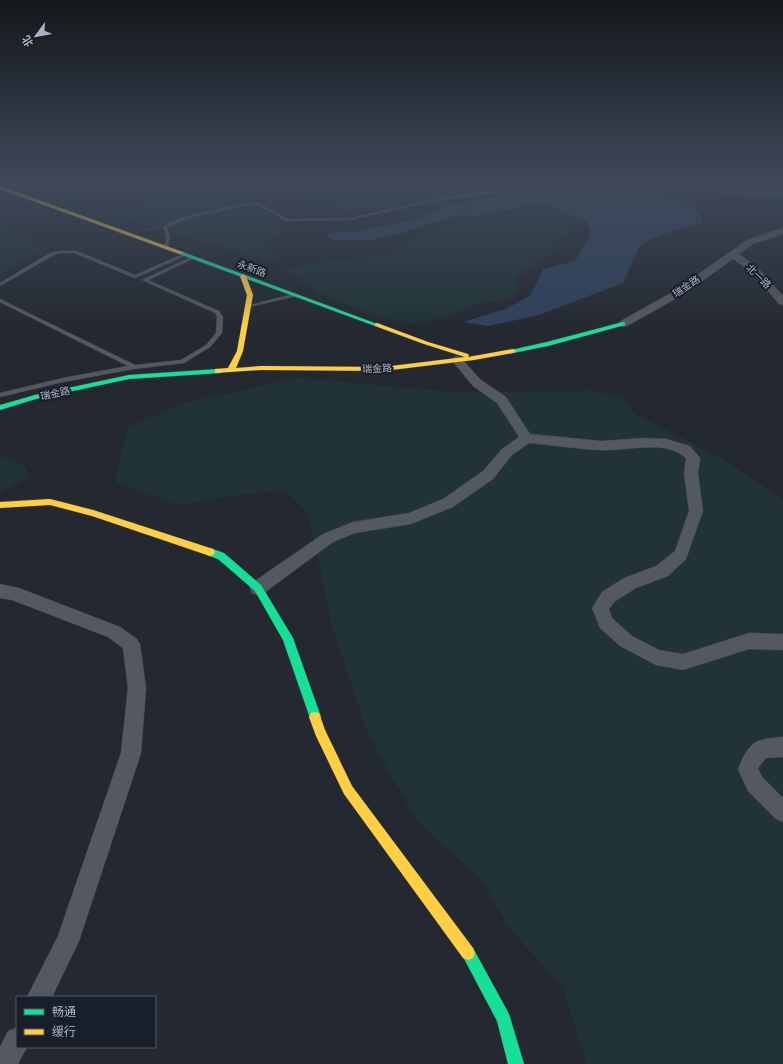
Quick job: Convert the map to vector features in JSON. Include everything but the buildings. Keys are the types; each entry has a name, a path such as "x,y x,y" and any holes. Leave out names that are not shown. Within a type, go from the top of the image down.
{"street":[{"name":"永新路","path":"116,230 431,345 474,358"},
{"name":"瑞金路","path":"0,408 35,397 129,378 261,368 384,369 474,358 548,344 623,324 680,292 750,242 783,231"},
{"name":"北一路","path":"733,254 755,270 783,302"},
{"path":"231,370 240,351 249,306 250,295 243,276"},
{"path":"457,360 477,383 502,400 526,438"},
{"path":"258,588 328,538 353,528 411,518 448,503 488,475 507,452 526,438 601,446 644,443 666,444 685,449 693,458 691,473 696,511 681,555 662,571 630,583 608,597 600,608 606,623 626,641 656,657 684,662 749,641 783,642"},
{"path":"0,506 50,502 93,513 221,556 258,588 288,638 320,732 348,790 473,960 504,1019 516,1064"},
{"path":"0,591 13,593 114,632 131,644 137,688 131,753 68,941 40,996"},
{"path":"783,747 765,748 754,754 748,769 755,784 783,812"},
{"path":"5,1064 16,1042"}],"lane":[{"path":"166,230 168,237 166,248"},
{"path":"0,285 50,255 69,251 135,276 217,312 220,317 219,333 208,346 182,362 134,367 49,383 0,395"},
{"path":"135,276 189,256"},
{"path":"144,280 189,256"},
{"path":"249,306 294,295"},
{"path":"0,300 134,367"}],"shaded area":[{"path":"0,230 11,230 44,244 37,253 0,275"},
{"path":"163,230 279,230 268,247 285,263 267,261"},
{"path":"433,230 571,230 551,255 537,260 513,281 519,290 511,299 473,305 450,317 412,324 379,318 320,294 285,270 320,262 393,254 421,233"},
{"path":"298,378 453,392 596,391 622,398 635,414 725,460 783,500 783,1064 587,1064 563,987 508,927 482,880 417,821 369,737 332,626 309,515 285,490 230,496 182,505 115,482 128,427 185,403"},
{"path":"0,456 26,467 28,478 0,492"}],"water":[{"path":"365,230 412,230 373,240 333,240 327,236 330,233 353,232"},
{"path":"589,230 678,230 660,235 640,245 623,283 539,315 488,326 463,322 505,309 530,296 543,269 575,261 591,235"}],"traffic: fast":[{"path":"181,253 377,325"},
{"path":"513,351 548,344 623,324"},
{"path":"0,408 35,397 129,377 218,371"},
{"path":"210,552 221,556 258,588 288,638 315,717"},
{"path":"468,953 504,1019 516,1064"}],"traffic: slow":[{"path":"117,230 181,253"},
{"path":"231,370 240,351 250,295 243,276"},
{"path":"377,325 426,343 466,355"},
{"path":"218,371 261,368 383,369 474,358 513,351"},
{"path":"0,505 50,502 93,513 210,552"},
{"path":"315,717 320,732 348,790 468,953"}]}
